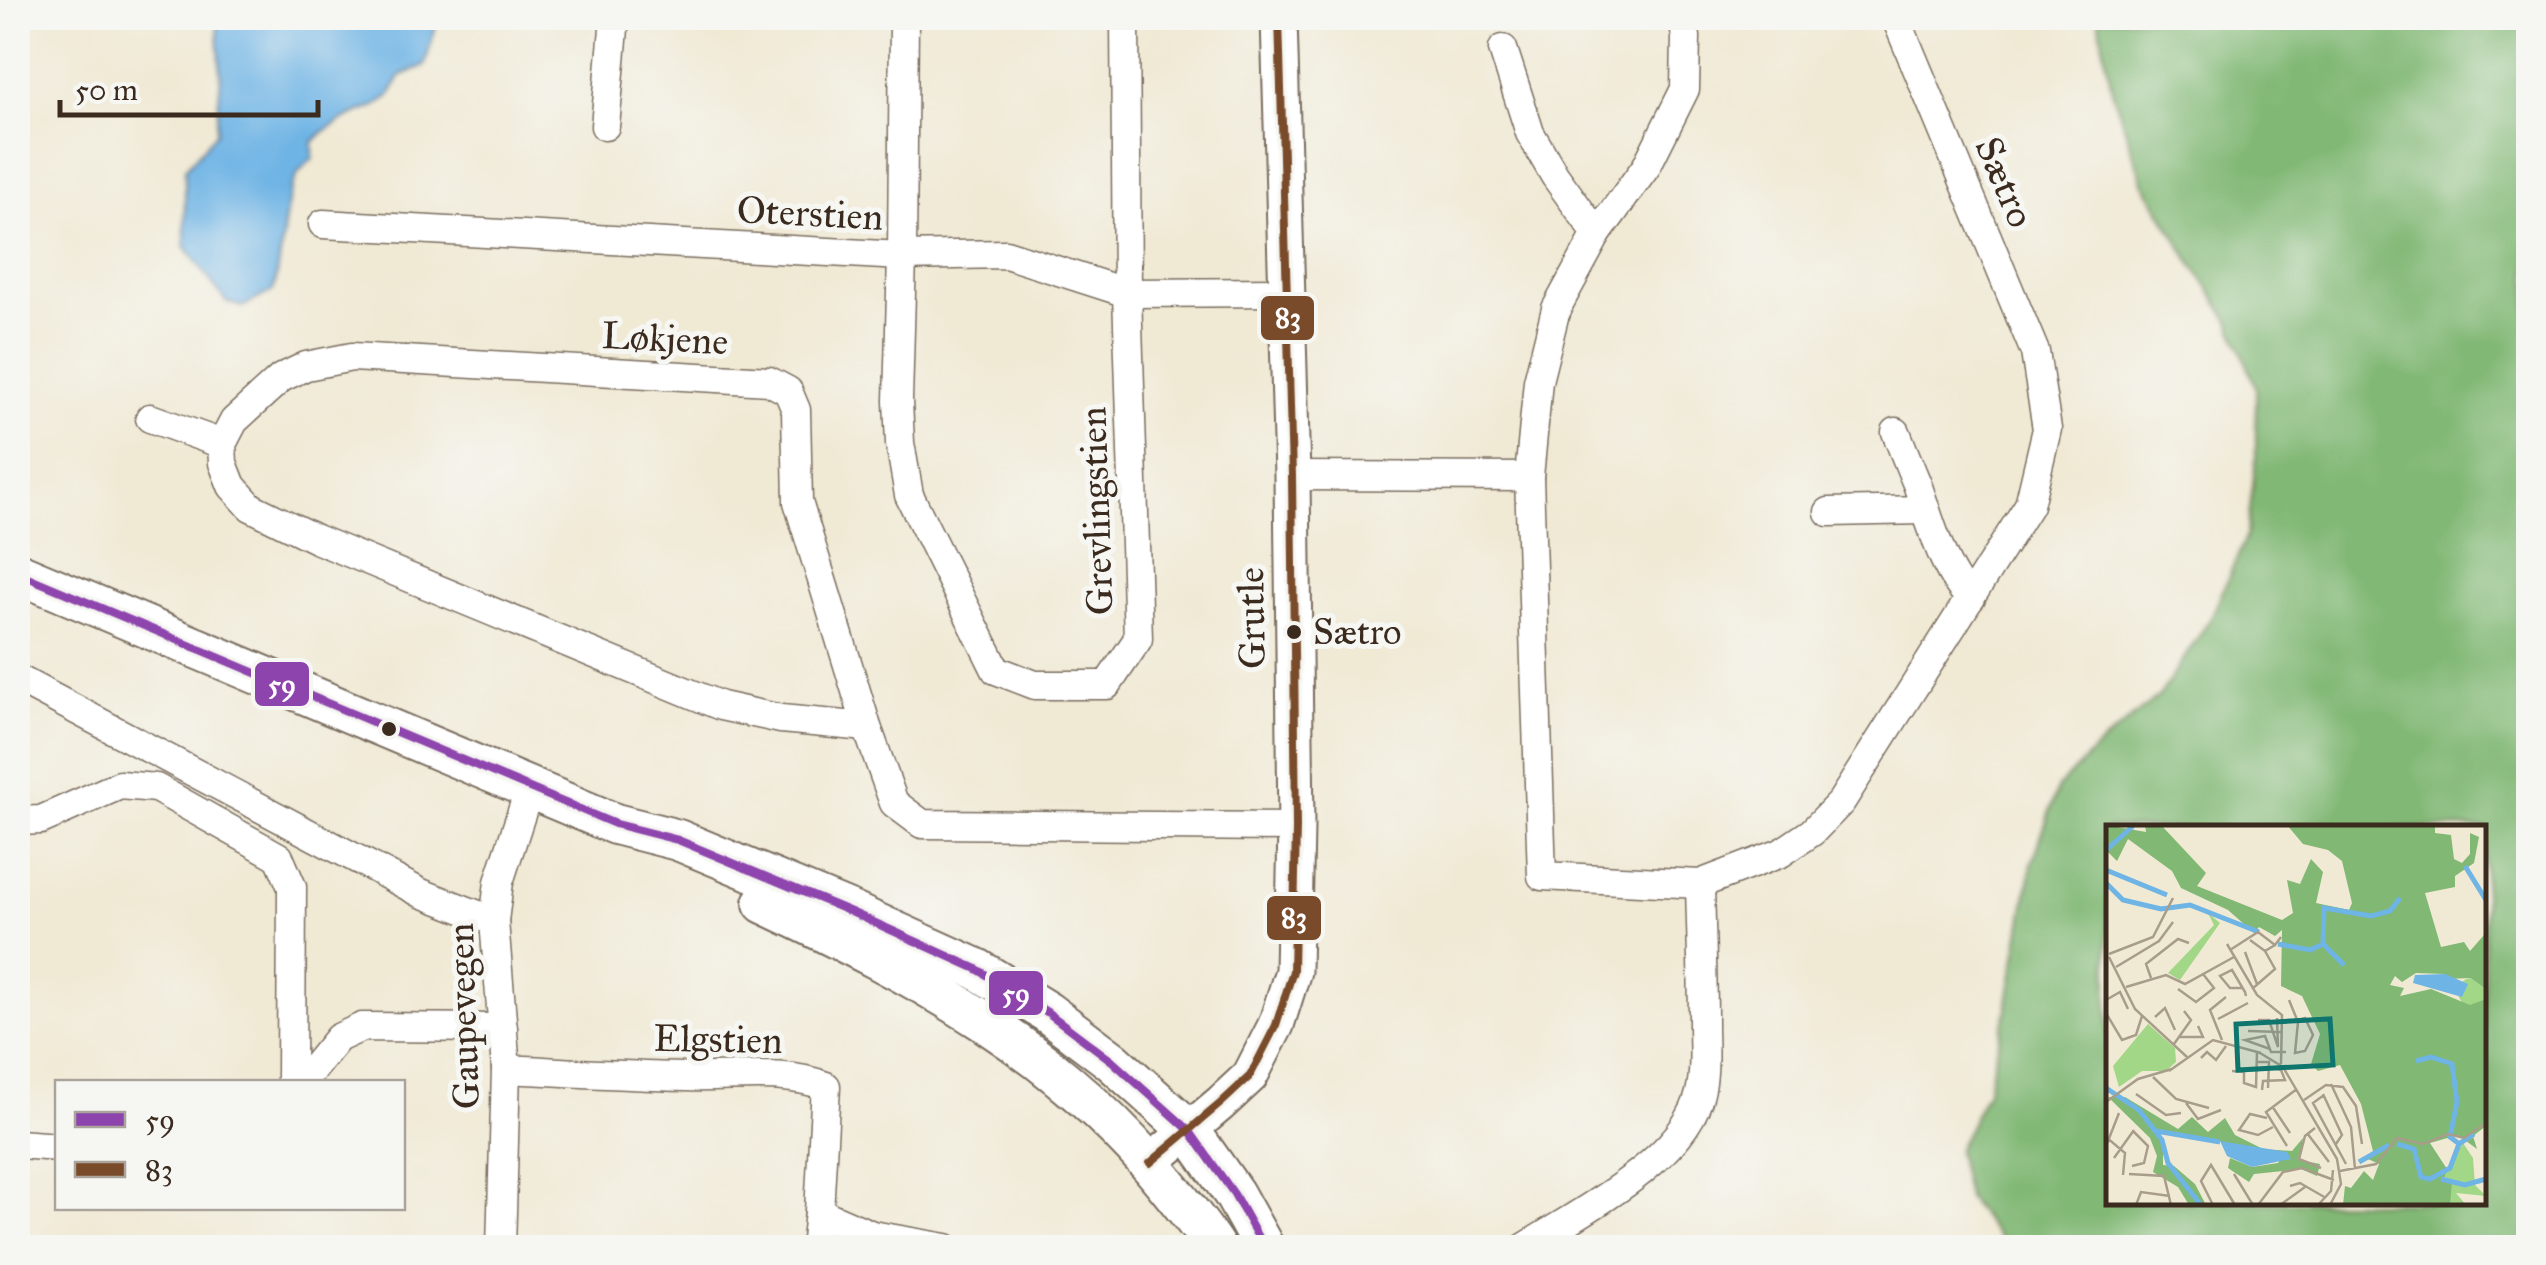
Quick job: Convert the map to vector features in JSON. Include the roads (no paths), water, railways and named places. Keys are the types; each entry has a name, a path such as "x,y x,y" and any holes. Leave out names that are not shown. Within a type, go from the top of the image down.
{"main road":[{"path":"18,573 615,824 678,840 976,968 1048,1012 1189,1130 1234,1194 1264,1248"},
{"path":"615,824 670,860 838,938 976,1014 1043,1063 1112,1122 1150,1163 1215,1248"}],"street":[{"path":"606,126 615,18"},
{"name":"Grevlingstien","path":"904,18 898,401 909,495 996,670 1036,685 1107,685 1138,638 1127,292 1125,18"},
{"name":"Grutle","path":"1150,1163 1250,1076 1276,1026 1293,971 1296,827 1292,476 1279,18"},
{"name":"Sætro","path":"1682,18 1686,36 1685,88 1646,167 1598,234 1556,309 1538,380 1528,477 1542,876 1700,884 1781,853 1812,832 1842,802 2029,505 2048,429 2034,352 1896,18"},
{"path":"1503,49 1530,133 1555,176 1598,234"},
{"name":"Oterstien","path":"324,224 902,256 1006,254 1127,292 1287,292"},
{"name":"Løkjene","path":"222,444 234,421 281,378 306,366 352,357 769,381 788,392 796,410 798,502 894,803 922,824 1296,827"},
{"path":"150,418 222,444 222,463 232,486 251,508 316,539 721,706 780,719 867,727"},
{"path":"1896,432 1954,577 1971,598"},
{"path":"1292,476 1528,477"},
{"path":"1829,512 1925,510"},
{"path":"18,679 420,892 494,921"},
{"path":"18,821 40,820 120,785 156,788 279,856 292,887 290,1078 294,1080"},
{"name":"Gaupevegen","path":"501,1248 506,1068 494,921 500,882 530,787"},
{"path":"1524,1248 1657,1158 1680,1134 1698,1101 1704,1068 1700,884"},
{"path":"301,1080 338,1038 362,1027 502,1028"},
{"name":"Elgstien","path":"506,1068 689,1078 780,1076 826,1086 815,1248"},
{"path":"18,1144 55,1148"},
{"path":"819,1212 872,1235 946,1248"}],"water":[{"path":"217,18 438,18 425,65 400,76 390,96 374,107 349,117 313,142 313,158 297,175 288,202 273,291 242,307 226,302 185,246 185,169 216,133 221,76"}],"place":[{"name":"Sætro","path":"1294,632"}]}
